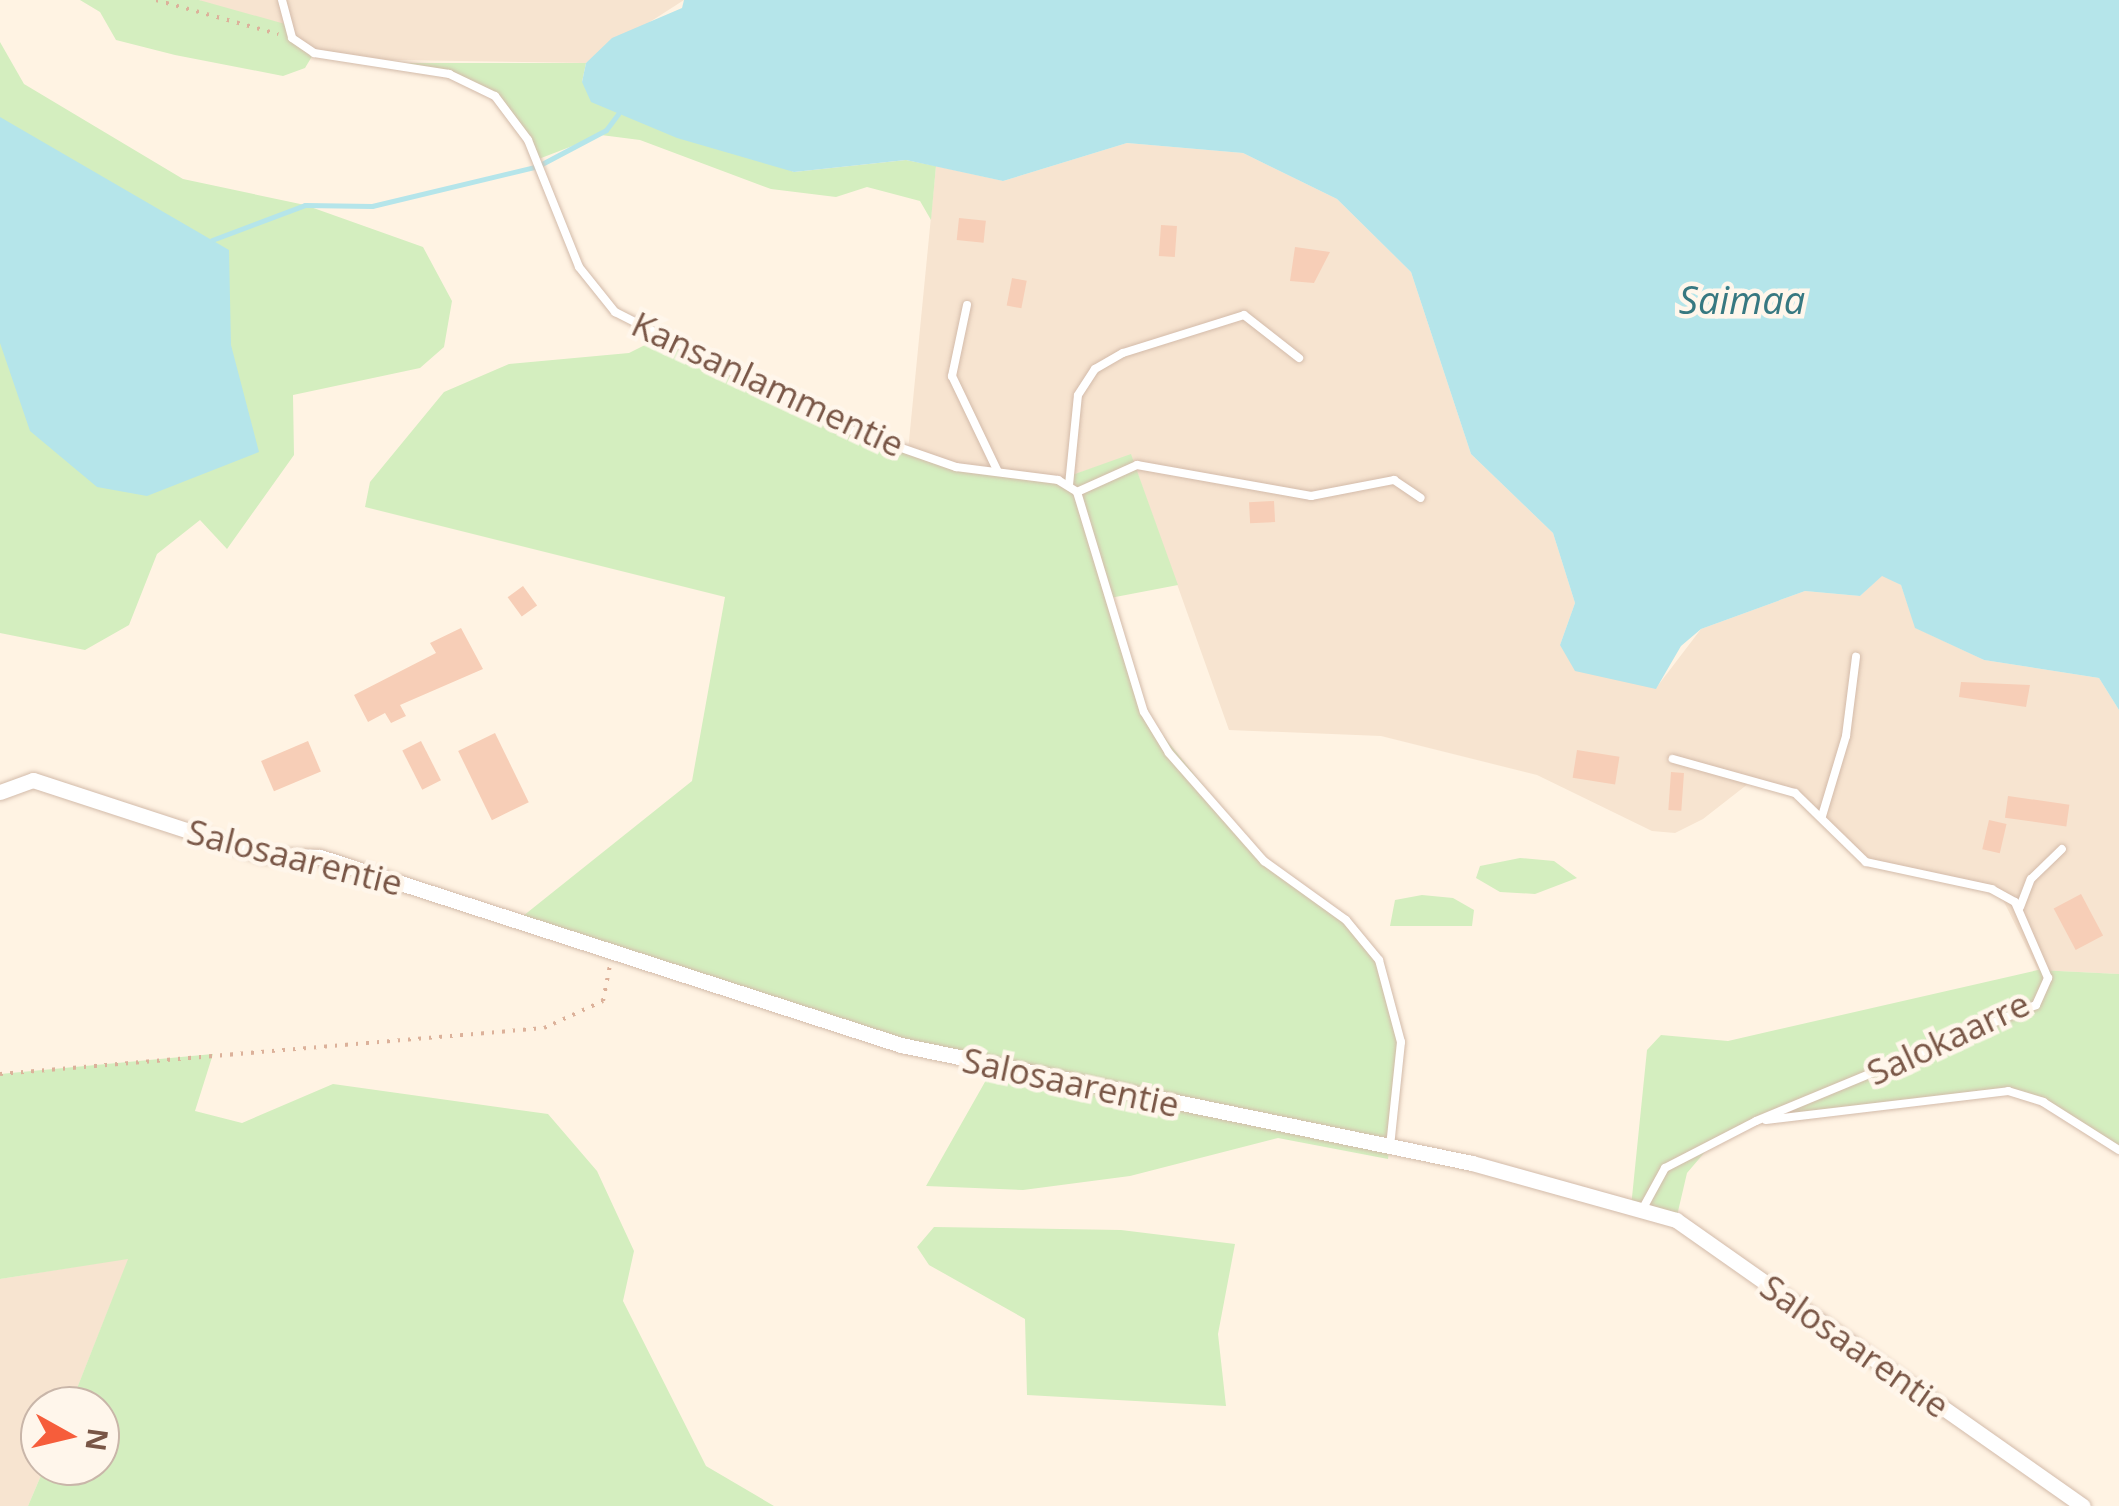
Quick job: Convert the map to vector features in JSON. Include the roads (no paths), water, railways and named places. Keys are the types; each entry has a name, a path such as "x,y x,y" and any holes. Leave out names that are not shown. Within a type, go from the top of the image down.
{"street":[{"name":"Salosaarentie","path":"0,792 33,780 262,855 320,857 901,1045 1390,1146 1676,1220 2084,1506"}],"lane":[{"name":"Kansanlammentie","path":"282,0 292,38 330,59 449,74 486,88 528,140 580,267 615,312 844,428 956,467 1073,489"},
{"path":"967,304 952,376 998,472"},
{"path":"1299,358 1244,315 1122,353 1096,368 1078,395 1073,489 1144,712 1169,752 1264,862 1346,920 1379,960 1401,1042 1390,1146"},
{"path":"1073,489 1137,465 1311,496 1394,480 1421,498"},
{"path":"1824,818 1846,736 1856,657"},
{"path":"1673,759 1795,793 1866,862 1992,888 2020,907 2031,879 2062,849"},
{"name":"Salokaarre","path":"1642,1210 1666,1168 1756,1120 2036,1005 2048,978 2020,907"},
{"path":"1756,1120 2008,1091 2042,1102 2119,1150"}],"water":[{"name":"Saimaa","path":"684,0 2119,0 2119,710 2099,678 1984,660 1915,628 1901,585 1882,576 1860,596 1805,591 1701,629 1681,646 1656,689 1575,671 1560,645 1575,603 1553,533 1471,454 1411,272 1337,199 1243,153 1127,143 1003,181 906,160 794,172 677,138 591,102 582,82 586,63 612,38 682,8"},
{"path":"0,117 229,250 231,345 259,452 147,496 97,487 30,431 0,343"}],"waterway":[{"path":"212,240 305,205 372,206 538,166 606,130 618,114"}]}
